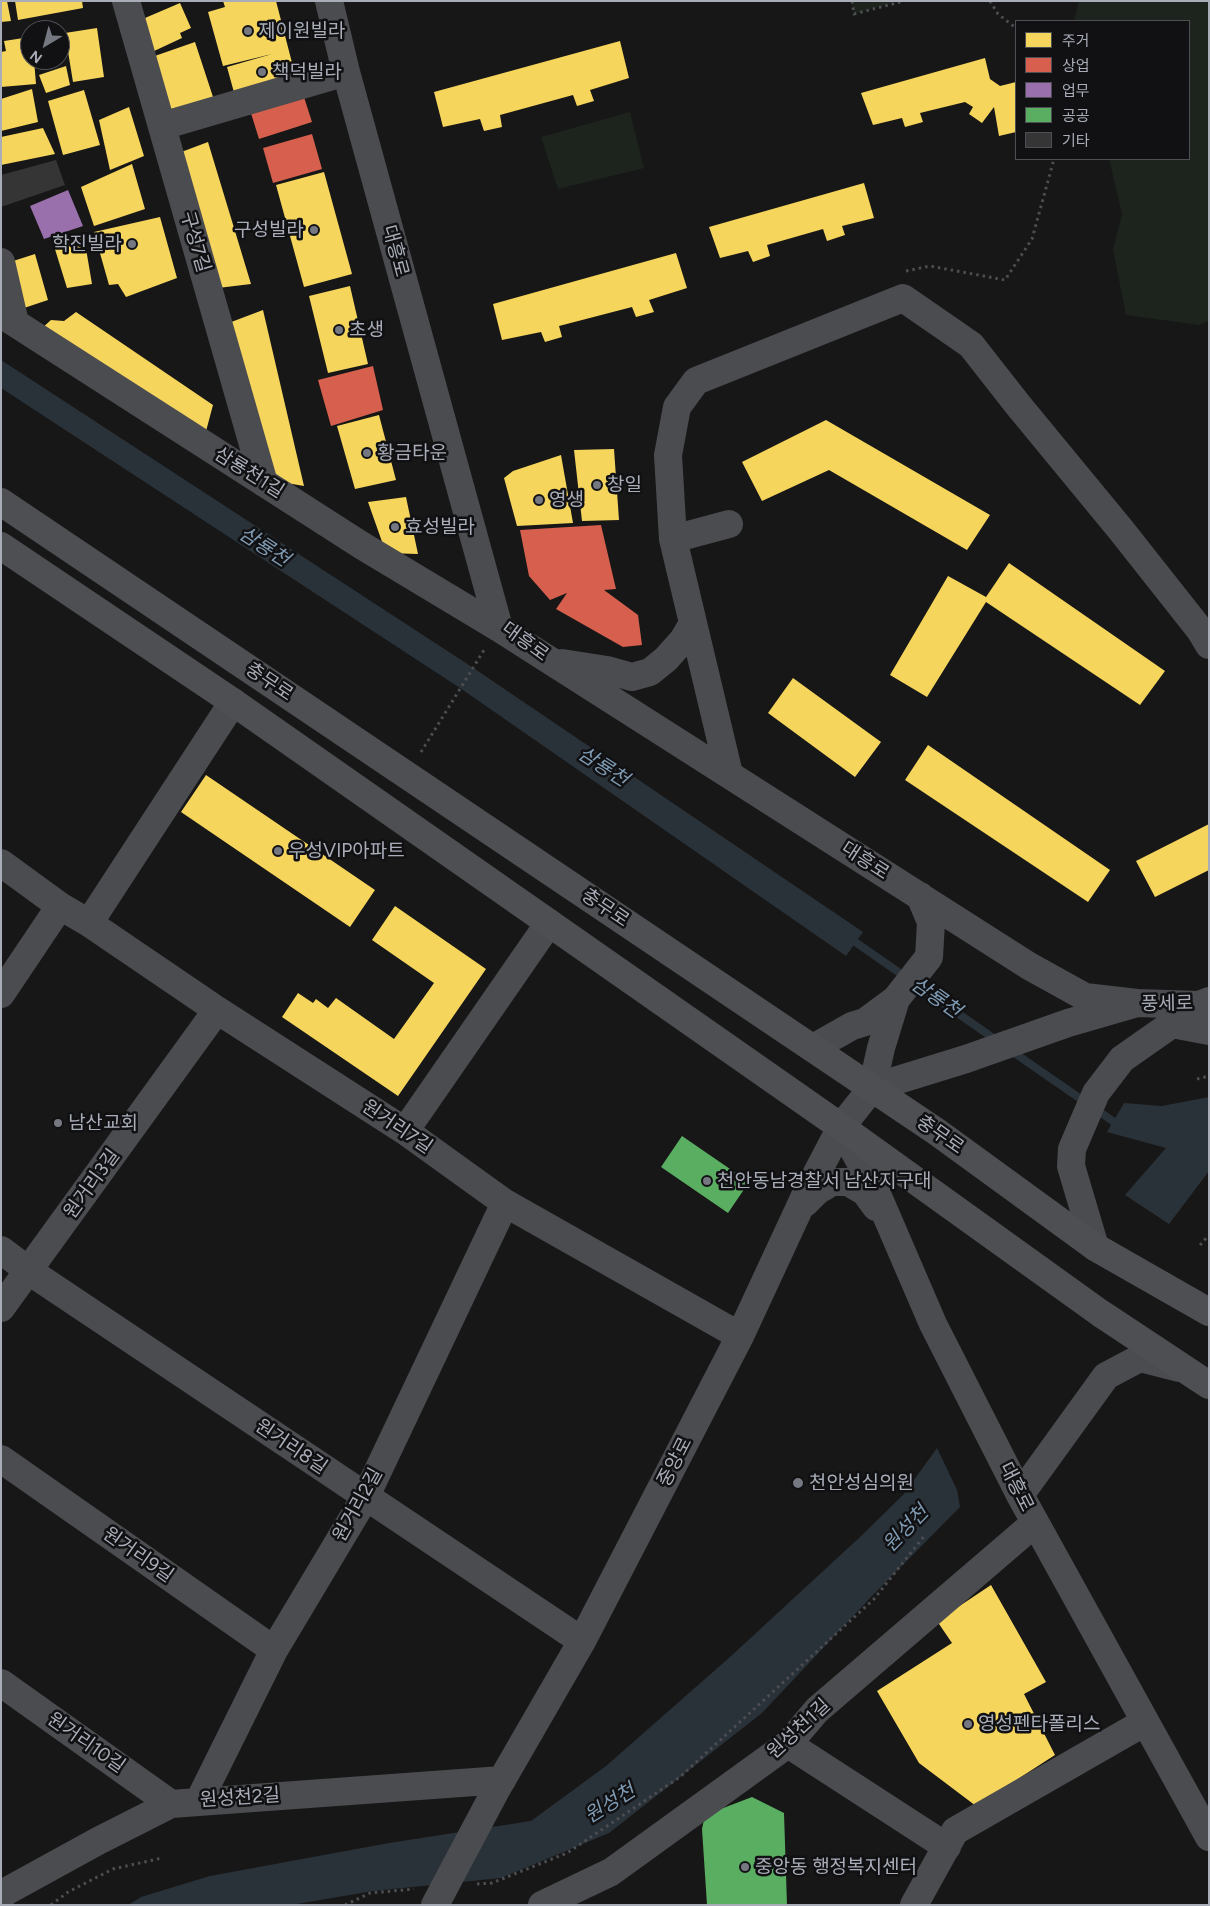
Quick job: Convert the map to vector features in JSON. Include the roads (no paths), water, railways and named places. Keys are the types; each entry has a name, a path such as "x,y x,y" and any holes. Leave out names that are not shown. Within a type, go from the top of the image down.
{"main road":[{"name":"충무로","path":"1,502 872,1088 945,1138 1095,1247 1207,1307"},
{"name":"충무로","path":"1,546 233,702 841,1127 1100,1314 1209,1385"}],"street":[{"name":"구성7길","path":"126,1 264,483"},
{"name":"대흥로","path":"329,1 346,72 499,628 1029,966 1085,997 1137,1003"},
{"path":"162,126 346,72"},
{"path":"1,262 8,318"},
{"path":"729,774 674,539 668,454 677,407 696,381 903,298 971,345 1133,545 1200,630 1209,645"},
{"name":"삼룡천1길","path":"8,318 361,545 499,628"},
{"path":"674,539 729,524"},
{"path":"553,662 607,670 632,677 650,672 666,660 693,623"},
{"name":"충무로","path":"89,923 233,702"},
{"name":"원거리7길","path":"1,863 60,906 89,923 217,1010 405,1131 505,1203 740,1336"},
{"path":"813,1048 852,1026 865,1022 896,1000 929,957 931,922 920,896"},
{"path":"1,994 60,906"},
{"path":"405,1131 549,923"},
{"path":"872,1088 881,1048 896,1000"},
{"name":"풍세로","path":"872,1088 1137,1003 1204,1003"},
{"path":"1095,1247 1071,1166 1072,1149 1096,1093 1122,1060 1204,1003"},
{"name":"원거리3길","path":"1,1308 217,1010"},
{"path":"1172,1024 1209,1031"},
{"name":"중앙로","path":"429,1899 499,1785 582,1641 740,1336 798,1210 841,1127 872,1088"},
{"name":"대흥로","path":"841,1127 874,1188 933,1324 1035,1524 1209,1837"},
{"path":"798,1210 817,1191 832,1182 848,1182 865,1192 890,1226"},
{"name":"원거리2길","path":"199,1801 274,1650 366,1496 505,1203"},
{"name":"원거리8길","path":"1,1250 29,1271 582,1641"},
{"path":"1020,1495 1106,1376 1140,1358 1185,1370"},
{"name":"원거리9길","path":"1,1460 274,1650"},
{"name":"원성천1길","path":"542,1905 611,1872 788,1744 817,1710 1035,1524"},
{"name":"원거리10길","path":"1,1683 171,1804"},
{"path":"914,1905 951,1839 1145,1722"},
{"path":"788,1744 951,1839"},
{"name":"원성천2길","path":"1,1896 82,1850 171,1804 499,1785"}],"water":[{"path":"1,360 472,667 863,932 846,956 460,688 1,388"},
{"path":"1209,1097 1209,1171 1169,1224 1125,1195 1166,1148 1107,1132 1124,1103 1162,1106"},
{"name":"원성천","path":"937,1448 957,1490 960,1507 871,1597 762,1713 609,1833 501,1878 373,1891 291,1905 128,1905 141,1897 210,1876 389,1843 531,1821 606,1766 730,1657 903,1495"}],"waterway":[{"name":"삼룡천","path":"848,937 999,1042"},
{"name":"삼룡천","path":"1010,1050 1120,1125"}],"place":[{"name":"제이원빌라","path":"248,31"},
{"name":"책덕빌라","path":"262,72"},
{"name":"구성빌라","path":"314,230"},
{"name":"학진빌라","path":"132,244"},
{"name":"초생","path":"339,330"},
{"name":"황금타운","path":"367,453"},
{"name":"창일","path":"597,485"},
{"name":"영생","path":"539,500"},
{"name":"효성빌라","path":"395,527"},
{"name":"우성VIP아파트","path":"278,851"},
{"name":"남산교회","path":"58,1123"},
{"name":"천안동남경찰서 남산지구대","path":"707,1181"},
{"name":"천안성심의원","path":"798,1483"},
{"name":"영성펜타폴리스","path":"968,1724"},
{"name":"중앙동 행정복지센터","path":"745,1867"}]}
